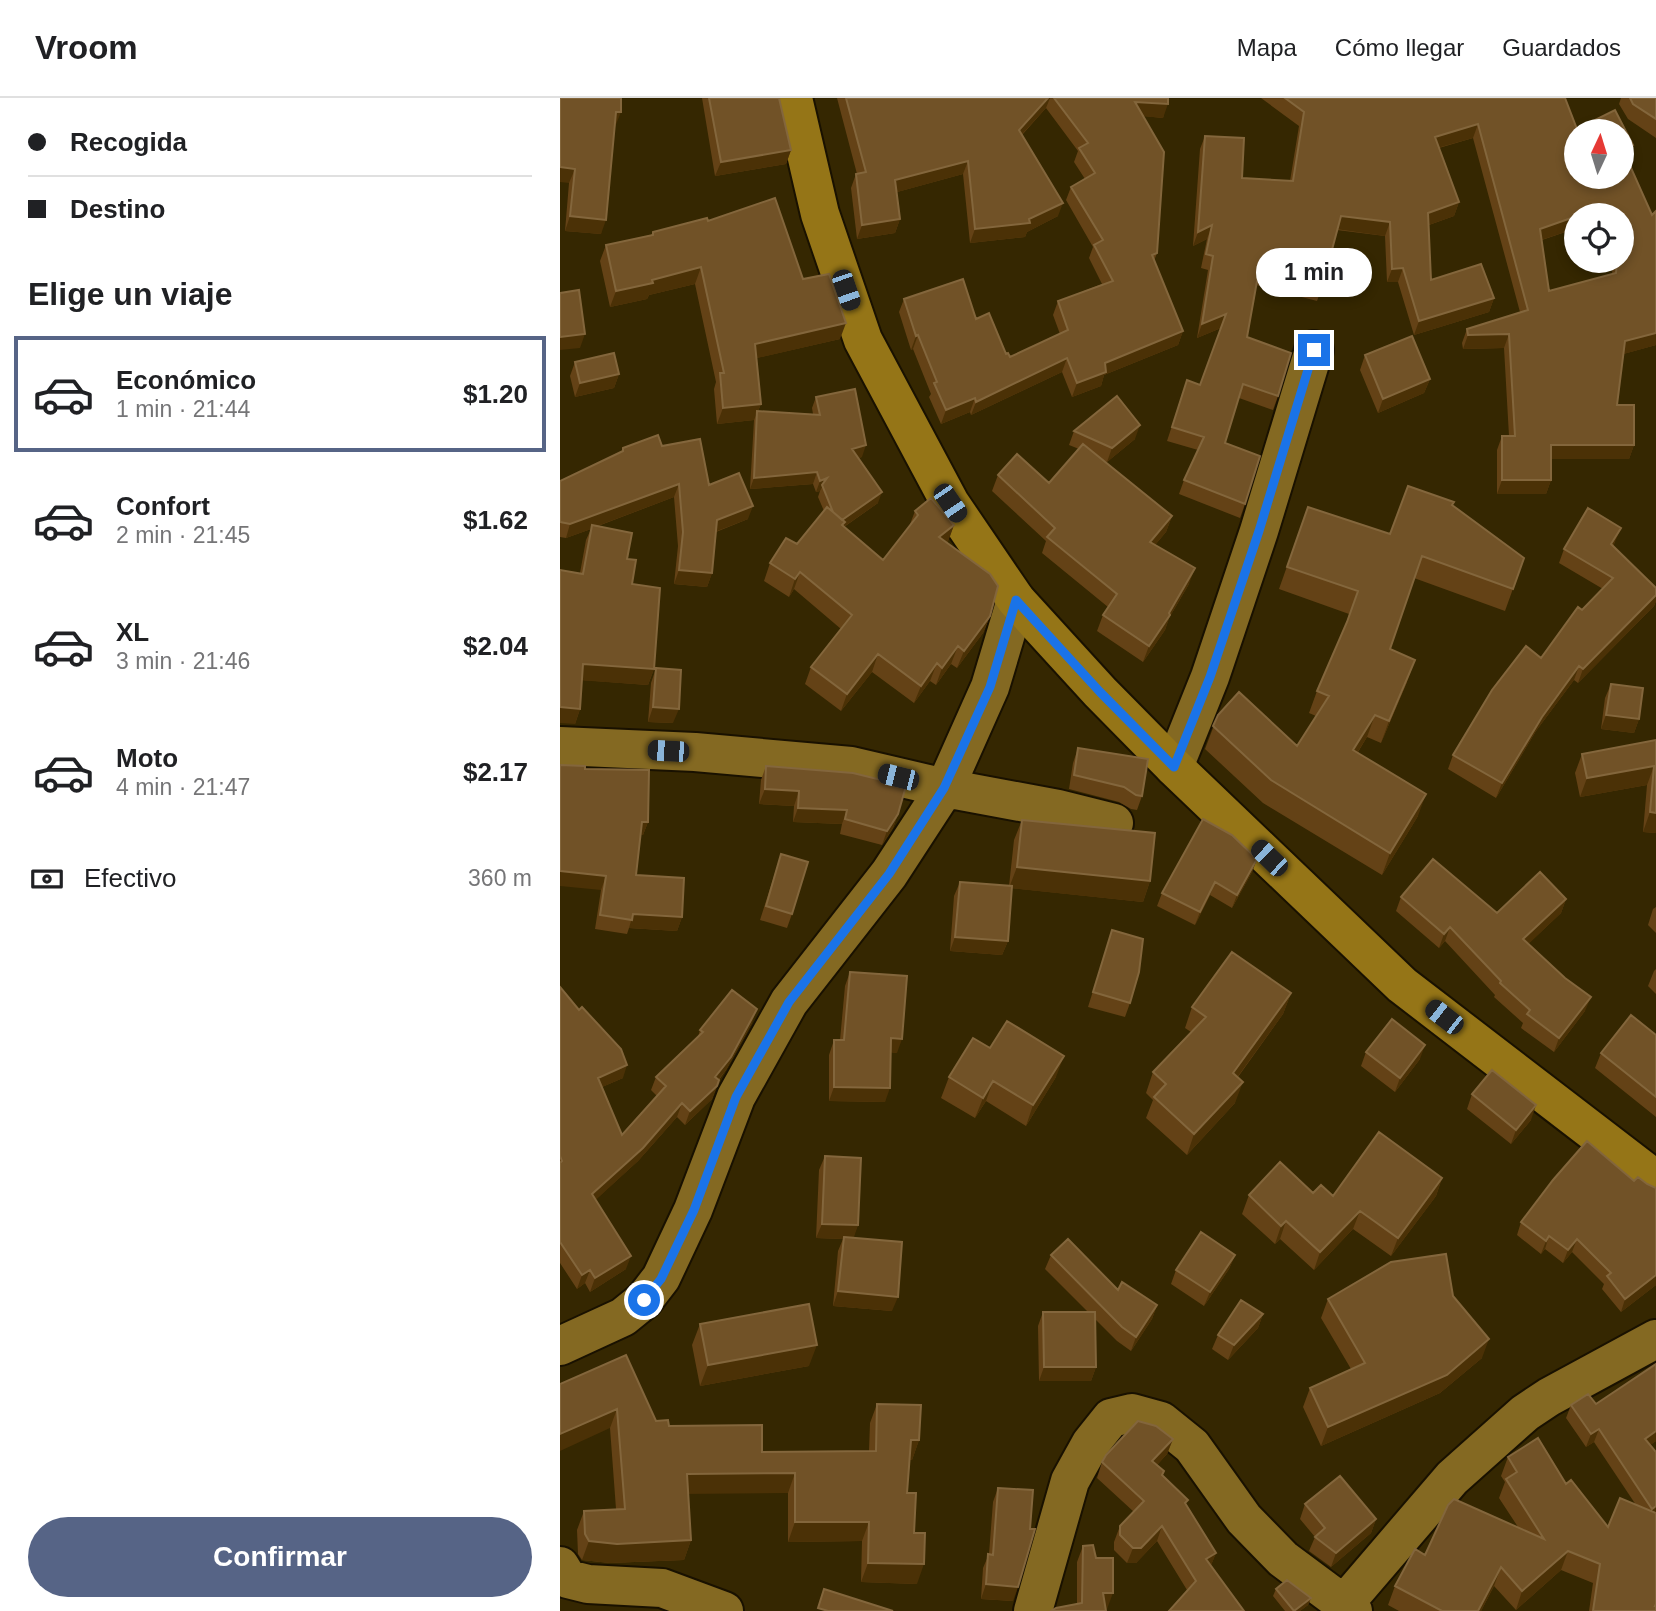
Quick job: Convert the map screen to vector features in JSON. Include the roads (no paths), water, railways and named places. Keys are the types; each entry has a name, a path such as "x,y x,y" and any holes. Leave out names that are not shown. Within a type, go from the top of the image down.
{"main road":[{"path":"793,98 820,214 863,340 950,503 1016,600 1100,692 1174,767 1402,985 1656,1180"}],"street":[{"path":"1174,767 1210,677 1259,531 1314,350"},
{"path":"560,1346 623,1317 644,1300 661,1279 694,1210 736,1097 789,1002 889,874 944,788 990,687 1016,600"},
{"path":"560,746 695,752 851,766 944,788 1058,808 1114,823"},
{"path":"1033,1611 1070,1481 1091,1443 1111,1418 1132,1413 1161,1421 1192,1446 1244,1519 1283,1559 1348,1607 1452,1478 1525,1413 1549,1397 1656,1339"},
{"path":"560,1566 568,1579 588,1584 662,1588 724,1611"}]}
